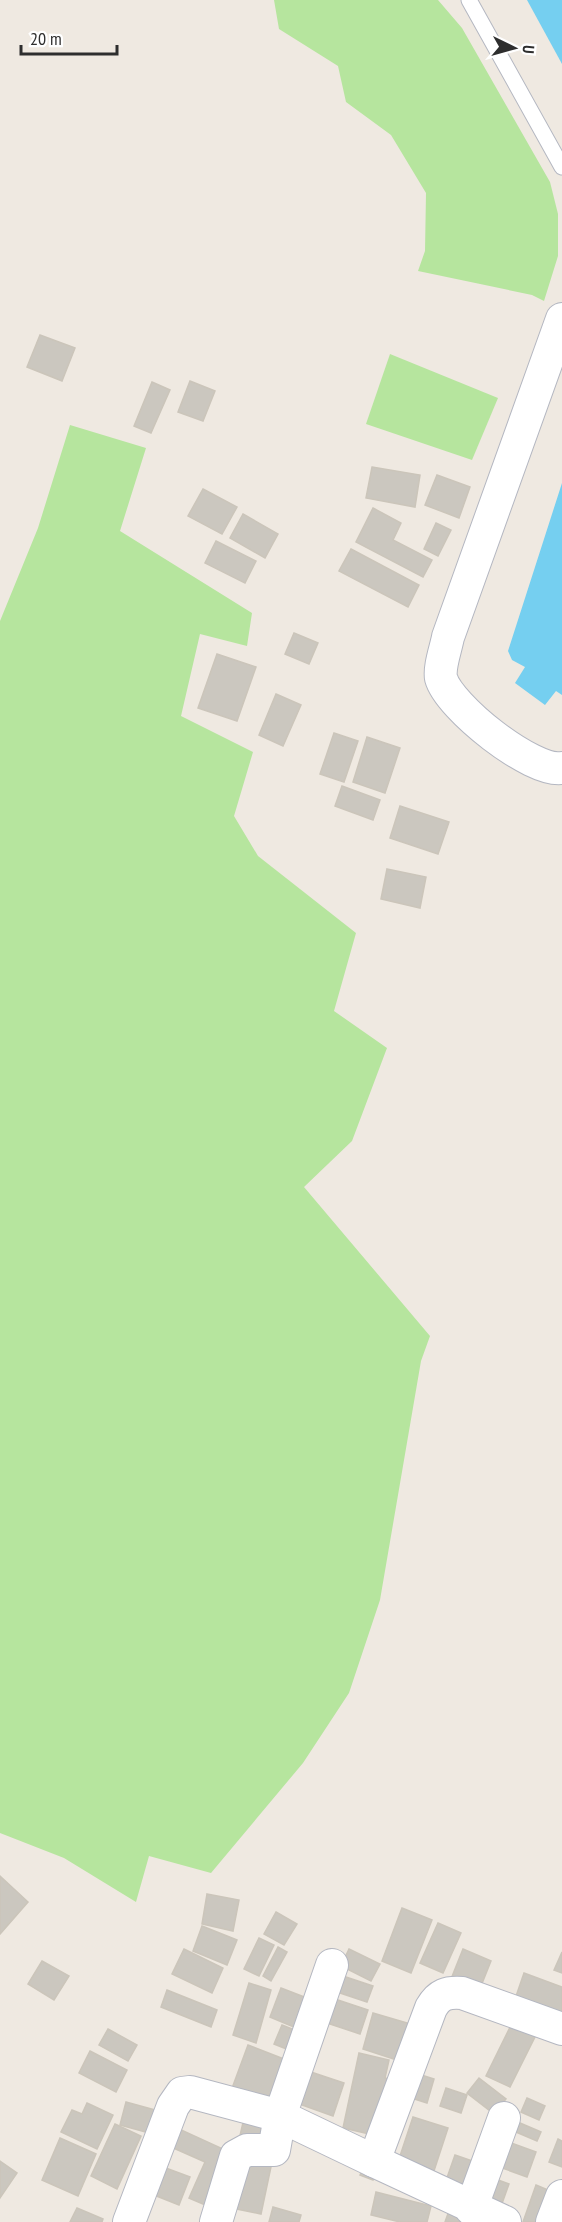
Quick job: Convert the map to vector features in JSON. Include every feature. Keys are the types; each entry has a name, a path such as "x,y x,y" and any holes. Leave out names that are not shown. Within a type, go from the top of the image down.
{"street":[{"path":"562,319 448,637 441,676 453,701 521,756 555,769 562,768"},
{"path":"216,2222 236,2156 247,2150 274,2150 280,2116 332,1965"},
{"path":"374,2161 431,2007 437,1997 449,1992 462,1993 562,2029"},
{"path":"129,2222 173,2106 182,2093 190,2092 280,2116 471,2208 505,2222"},
{"path":"471,2208 504,2118"},
{"path":"552,2222 562,2196"}],"lane":[{"path":"469,0 562,167"}],"green space":[{"path":"274,0 438,0 462,28 550,182 558,214 558,256 544,301 532,295 418,271 425,251 426,193 391,135 346,102 338,66 279,29"},
{"path":"390,354 498,398 472,460 366,424"},
{"path":"70,425 146,448 120,531 252,613 247,646 200,634 181,716 253,752 234,816 258,856 356,933 334,1011 387,1048 352,1141 304,1187 430,1336 421,1361 380,1600 349,1693 303,1763 211,1873 149,1856 136,1902 64,1858 0,1833 0,621 38,528"}],"water":[{"path":"527,0 562,0 562,64"},
{"path":"562,483 562,695 556,691 545,705 515,683 525,667 512,660 508,651"}],"building":[{"path":"40,335 75,348 62,381 27,367"},
{"path":"190,381 215,391 203,421 178,412"},
{"path":"152,382 170,390 151,433 134,426"},
{"path":"372,467 420,475 415,507 366,498"},
{"path":"437,475 470,487 459,518 425,505"},
{"path":"203,489 237,507 222,534 188,516"},
{"path":"373,508 401,523 393,540 432,560 423,577 356,542"},
{"path":"243,514 278,534 265,558 230,538"},
{"path":"436,523 451,530 438,556 424,549"},
{"path":"216,541 256,561 245,583 205,563"},
{"path":"351,549 419,585 408,607 339,571"},
{"path":"294,633 318,643 309,664 285,654"},
{"path":"217,654 256,667 237,721 198,708"},
{"path":"276,694 301,705 283,746 259,735"},
{"path":"334,733 358,741 344,782 320,774"},
{"path":"367,737 400,748 385,793 353,782"},
{"path":"342,786 380,800 373,820 335,806"},
{"path":"400,806 449,822 438,854 390,838"},
{"path":"387,869 426,877 420,908 381,899"},
{"path":"0,1876 28,1902 0,1934"},
{"path":"207,1894 239,1900 233,1931 202,1924"},
{"path":"402,1908 432,1920 411,1973 382,1961"},
{"path":"276,1912 297,1924 284,1945 264,1934"},
{"path":"438,1923 461,1933 443,1973 420,1963"},
{"path":"202,1926 237,1940 227,1965 193,1951"},
{"path":"259,1938 274,1945 259,1976 244,1969"},
{"path":"278,1947 287,1952 271,1981 263,1976"},
{"path":"184,1949 223,1968 212,1993 172,1974"},
{"path":"349,1949 380,1964 371,1981 341,1966"},
{"path":"463,1949 491,1961 479,1991 451,1979"},
{"path":"562,1952 562,1973 554,1970"},
{"path":"42,1961 69,1976 54,2000 28,1984"},
{"path":"524,1973 562,1987 562,2023 513,2005"},
{"path":"337,1974 373,1986 367,2002 331,1990"},
{"path":"249,1983 271,1990 256,2043 233,2035"},
{"path":"281,1988 312,2000 301,2030 270,2017"},
{"path":"167,1990 217,2010 211,2027 161,2007"},
{"path":"323,1995 368,2010 360,2034 315,2019"},
{"path":"373,2013 414,2025 403,2062 363,2049"},
{"path":"516,2015 540,2027 510,2087 486,2076"},
{"path":"282,2025 302,2033 294,2052 274,2044"},
{"path":"108,2029 137,2045 128,2061 99,2045"},
{"path":"248,2045 289,2061 272,2106 231,2091"},
{"path":"90,2051 127,2070 116,2092 79,2073"},
{"path":"359,2053 389,2060 385,2078 392,2080 374,2135 343,2128"},
{"path":"302,2069 344,2083 333,2116 291,2101"},
{"path":"412,2072 434,2079 427,2103 405,2096"},
{"path":"479,2078 506,2099 494,2114 467,2093"},
{"path":"446,2088 467,2095 461,2113 440,2106"},
{"path":"527,2098 545,2106 539,2120 521,2112"},
{"path":"126,2102 159,2111 153,2134 120,2125"},
{"path":"87,2103 113,2115 97,2149 61,2132 72,2110 82,2114"},
{"path":"245,2114 276,2121 270,2147 239,2140"},
{"path":"413,2117 448,2128 430,2183 395,2171"},
{"path":"513,2120 541,2132 537,2141 509,2129"},
{"path":"115,2124 141,2136 117,2189 91,2176"},
{"path":"168,2124 234,2154 210,2207 189,2198 205,2162 160,2142"},
{"path":"60,2138 96,2154 78,2196 42,2180"},
{"path":"558,2139 562,2141 562,2167 549,2162"},
{"path":"503,2140 536,2152 527,2177 494,2165"},
{"path":"455,2155 481,2164 468,2201 442,2192"},
{"path":"241,2156 272,2162 261,2214 231,2208"},
{"path":"0,2161 17,2173 0,2198"},
{"path":"155,2164 190,2177 179,2205 144,2191"},
{"path":"364,2165 377,2170 373,2180 360,2175"},
{"path":"490,2177 509,2184 500,2209 481,2202"},
{"path":"536,2185 555,2193 544,2222 523,2222"},
{"path":"376,2192 431,2206 427,2222 400,2222 371,2215"},
{"path":"273,2207 301,2215 299,2222 269,2222"},
{"path":"77,2208 103,2219 102,2222 70,2222"},
{"path":"450,2208 476,2222 445,2222"}]}
